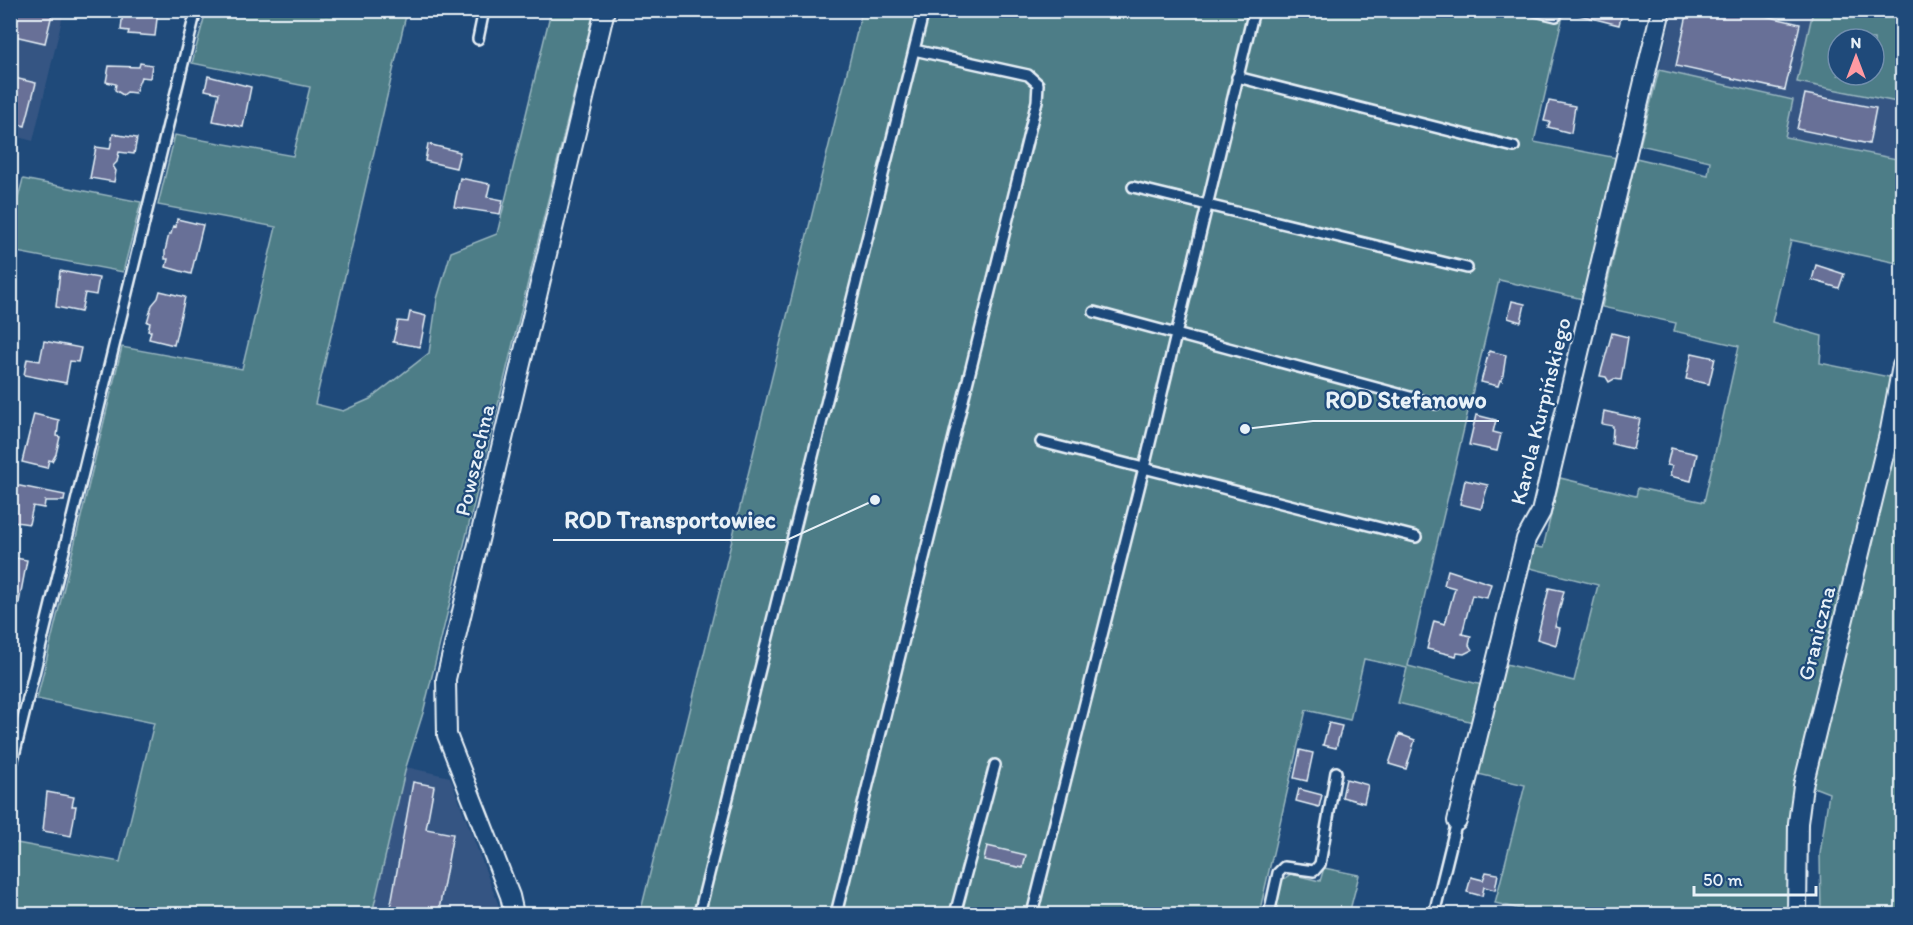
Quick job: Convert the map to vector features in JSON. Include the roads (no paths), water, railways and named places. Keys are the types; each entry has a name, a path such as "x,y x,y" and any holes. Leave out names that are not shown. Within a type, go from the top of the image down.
{"street":[{"name":"Powszechna","path":"514,915 510,896 447,735 446,679 605,10"},
{"name":"Karola Kurpińskiego","path":"1457,821 1526,539 1541,512 1661,10"},
{"name":"Graniczna","path":"1797,915 1798,823 1803,786 1890,430 1902,366"}],"lane":[{"path":"10,772 196,10"},
{"path":"478,39 484,10"},
{"path":"699,915 924,10"},
{"path":"1032,915 1144,468 1205,204 1254,10"},
{"path":"1531,10 1556,16"},
{"path":"836,915 1037,101 1038,84 1028,75 914,50"},
{"path":"1237,77 1514,147"},
{"path":"1133,187 1467,268"},
{"path":"1094,312 1436,404"},
{"path":"1041,442 1416,537"},
{"path":"955,915 995,765"},
{"path":"1269,915 1278,873 1284,867 1314,871 1320,864 1336,772"},
{"path":"1434,915 1457,821"},
{"path":"10,913 20,915"}],"place":[{"name":"ROD Stefanowo","path":"1245,429"},
{"name":"ROD Transportowiec","path":"875,500"}]}
